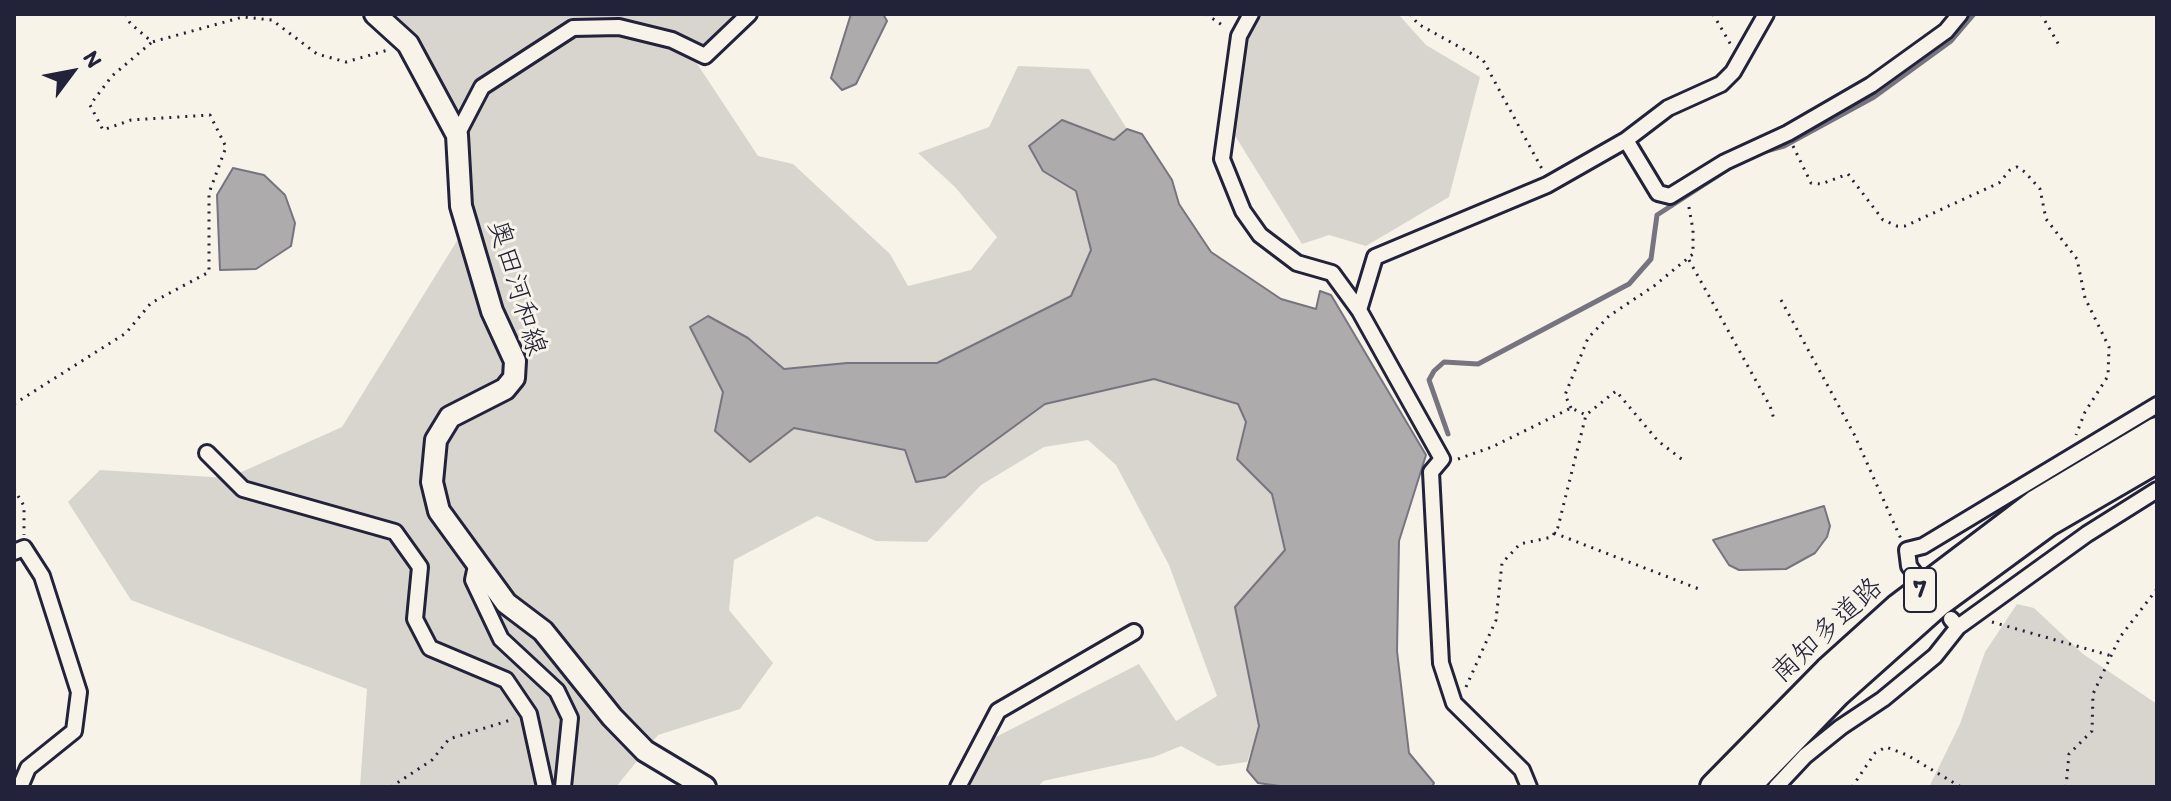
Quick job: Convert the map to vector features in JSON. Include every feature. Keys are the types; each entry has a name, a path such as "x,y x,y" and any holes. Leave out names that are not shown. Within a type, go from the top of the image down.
{"highway":[{"name":"南知多道路","path":"1714,787 1828,671 1899,607 2035,504 2157,431"},
{"name":"南知多道路","path":"1746,787 1837,693 1938,603 2047,523 2157,459"}],"main road":[{"name":"奥田河和線","path":"375,14 408,44 457,135 461,206 492,311 515,361 514,378 505,389 450,417 436,440 432,482 439,511 506,603 543,631 612,717 645,751 705,787"}],"street":[{"path":"457,135 482,87 573,28 619,27 672,40 705,56 749,14"},
{"path":"1251,14 1239,36 1222,159 1243,211 1260,235 1297,263 1332,273 1359,310 1442,459 1431,472 1441,663 1454,703 1522,770 1529,787"},
{"path":"1359,310 1375,257 1550,184 1626,140 1668,108 1725,80 1766,14"},
{"path":"1626,140 1661,195 1670,196 1725,162 1788,133 1871,85 1946,31 1960,14"},
{"path":"1915,574 1909,566 1907,550 1923,546 2157,405"},
{"path":"207,453 243,489 395,532 420,567 415,619 430,648 506,680 529,714 545,787"},
{"path":"1776,787 1817,746 1935,656 1955,623 1981,611 2087,534 2157,490"},
{"path":"19,550 42,576 79,692 74,731 28,768 20,787"},
{"path":"477,561 473,580 501,639 557,691 570,718 563,787"},
{"path":"958,787 998,711 1134,632"}],"path":[{"path":"126,14 130,23 152,42"},
{"path":"1206,14 1239,36"},
{"path":"1410,14 1418,24 1483,60 1550,184"},
{"path":"1713,14 1732,48 1725,80"},
{"path":"2041,14 2059,45"},
{"path":"14,404 126,333 151,303 209,272 209,193 226,147 210,115 131,120 103,130 90,105 112,76 152,42 243,17 272,20 317,54 346,62 408,44"},
{"path":"1788,133 1811,183 1821,184 1848,174 1883,220 1897,226 1905,226 1999,183 2017,167 2025,172 2040,189 2046,219 2077,259 2085,298 2109,347 2108,376 2085,412 2073,446 2074,454"},
{"path":"1586,415 1571,408 1565,395 1596,327 1688,260 1694,248 1693,230 1682,190"},
{"path":"1688,260 1770,406 1774,419"},
{"path":"1781,300 1854,434 1907,550"},
{"path":"1554,533 1564,513 1586,415 1616,391 1658,441 1684,461"},
{"path":"1442,459 1479,453 1571,408"},
{"path":"14,489 24,506 19,550"},
{"path":"1454,703 1463,693 1492,631 1502,563 1520,544 1554,533 1699,589"},
{"path":"2066,787 2069,754 2092,731 2093,694 2120,637 2157,589"},
{"path":"1981,611 1992,622 2032,636 2112,656"},
{"path":"391,787 432,760 449,739 529,714"},
{"path":"1852,787 1875,753 1886,747 1907,755 1961,787"}],"shaded area":[{"path":"388,14 735,14 694,59 758,156 793,164 890,254 908,286 971,270 997,237 955,187 918,153 989,127 1018,66 1089,69 1127,129 1114,140 1062,120 1043,171 1076,191 1091,250 1071,296 937,363 847,363 784,369 748,338 690,328 723,392 793,428 905,450 916,481 997,438 1045,404 1154,379 1238,404 1246,422 1237,459 1272,494 1285,551 1235,607 1259,727 1247,762 1218,766 1181,746 1154,757 1043,781 1038,787 969,787 992,739 1139,664 1176,721 1217,696 1169,565 1116,465 1088,440 1044,447 981,485 927,542 876,541 817,516 734,560 729,610 773,663 740,709 658,735 616,787 360,787 367,689 131,600 68,502 100,470 228,478 342,427 463,231 467,140 434,68 416,38"},
{"path":"851,14 883,14 887,21 856,84 842,90 831,78"},
{"path":"1261,14 1398,14 1426,45 1480,77 1449,197 1366,246 1329,235 1302,244 1234,134 1248,38"},
{"path":"1062,120 1114,140 1127,129 1142,134 1172,180 1179,204 1211,252 1281,299 1316,309 1320,291 1331,295 1426,455 1399,541 1397,651 1409,753 1434,783 1432,787 1287,787 1258,783 1247,770 1259,726 1235,607 1285,550 1272,494 1237,459 1246,422 1238,404 1154,379 1045,404 945,477 916,482 905,450 794,428 750,462 715,431 723,392 690,327 708,316 748,338 784,369 847,363 937,363 1071,296 1091,250 1076,191 1043,171 1029,146"},
{"path":"233,168 264,175 285,195 295,223 291,246 256,269 220,270 217,195"},
{"path":"1824,506 1830,526 1827,537 1815,553 1786,569 1739,570 1729,565 1713,540"},
{"path":"2017,604 2034,608 2083,654 2157,704 2157,787 1929,787 1960,724 1985,652"}],"waterway":[{"path":"1759,153 1784,146 1874,97 1951,41 1974,14"},
{"path":"1448,434 1429,380 1434,371 1444,362 1478,364 1629,284 1651,259 1657,215 1736,164"}]}
